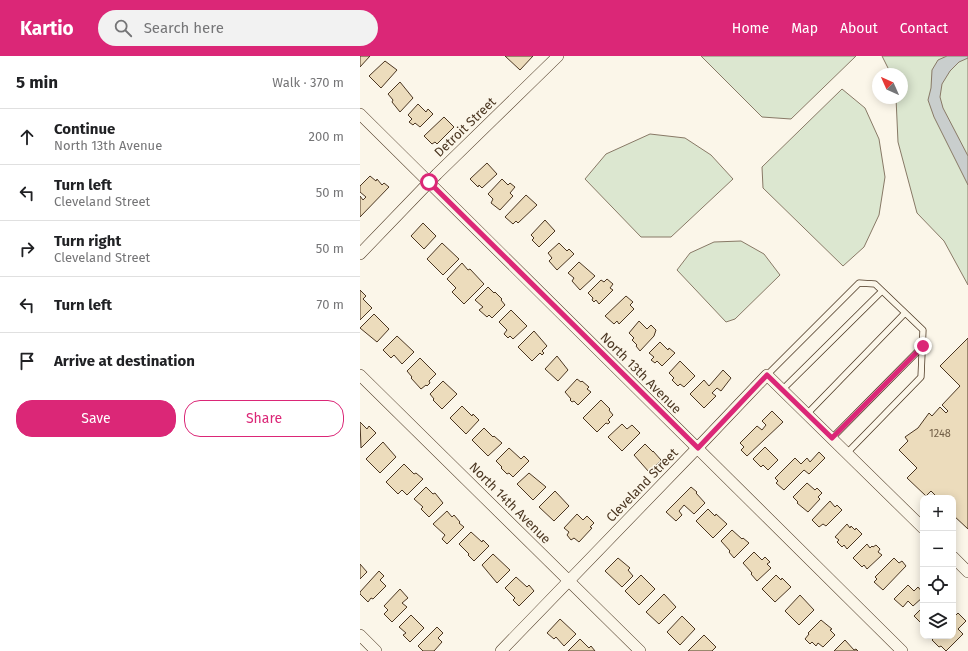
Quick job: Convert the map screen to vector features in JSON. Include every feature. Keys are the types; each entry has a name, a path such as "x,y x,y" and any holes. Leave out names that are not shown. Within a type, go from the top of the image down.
{"street":[{"name":"Detroit Street","path":"360,254 429,182 558,56"},
{"name":"North 13th Avenue","path":"360,114 902,651"},
{"name":"North 14th Avenue","path":"360,375 640,651"},
{"name":"Cleveland Street","path":"501,651 767,375"},
{"path":"767,375 920,525"},
{"path":"956,560 968,572"},
{"path":"360,635 376,651"}],"lane":[{"path":"767,375 859,283 875,284 906,312 923,330 921,377 847,453"},
{"path":"782,390 882,291"},
{"path":"807,414 906,312"},
{"path":"832,438 923,346"}],"green space":[{"path":"701,56 856,56 791,119 762,117"},
{"path":"882,56 968,56 968,285 944,241 917,213 898,142 896,104 908,104 908,68 888,68"},
{"path":"842,89 865,108 879,139 885,177 879,215 864,247 843,266 763,188 762,167"},
{"path":"650,134 685,138 711,155 733,179 671,237 641,237 585,179 606,154"},
{"path":"741,241 764,254 780,275 735,319 726,322 677,270 690,253 714,242"}],"shaded area":[{"path":"947,56 968,56 968,58 959,62 950,71 942,84 940,97 943,108 968,156 968,185 934,117 928,100 931,88 932,70 938,60"}],"building":[{"path":"360,56 370,56 360,67"},
{"path":"505,56 533,56 520,70"},
{"path":"385,61 397,70 381,88 369,76"},
{"path":"400,82 413,98 400,112 388,94"},
{"path":"418,104 426,112 428,109 433,114 420,127 415,123 413,125 409,122 412,119 408,115"},
{"path":"444,117 454,127 437,144 435,142 432,144 424,136"},
{"path":"487,163 497,174 482,188 479,185 478,187 470,179"},
{"path":"370,176 376,181 377,179 382,185 384,183 389,187 360,217 360,196 363,200 366,197 360,192 360,186"},
{"path":"502,179 508,185 510,183 515,187 510,193 513,196 500,210 491,203 493,199 488,194"},
{"path":"526,195 537,205 518,223 516,221 513,224 505,217"},
{"path":"545,220 555,231 539,247 532,240 534,238 531,235"},
{"path":"423,223 436,236 424,249 411,236"},
{"path":"442,243 459,259 443,275 427,259"},
{"path":"559,243 567,251 569,249 574,254 557,270 549,261 552,258 548,253"},
{"path":"579,262 595,276 580,290 572,281 574,278 568,273"},
{"path":"462,263 484,284 464,304 452,292 456,288 447,279"},
{"path":"607,279 613,284 610,288 613,290 599,304 596,300 594,302 592,300 593,298 588,293 601,280 604,282"},
{"path":"488,287 502,299 501,300 505,305 492,318 489,315 487,317 479,310 483,307 475,300"},
{"path":"360,290 366,296 363,299 372,308 360,320"},
{"path":"626,296 633,302 630,305 634,309 619,324 617,321 614,324 605,316"},
{"path":"511,310 527,326 513,339 510,336 508,338 504,334 507,330 499,322"},
{"path":"374,314 389,329 377,342 360,328"},
{"path":"639,321 647,329 651,325 656,330 654,336 640,351 632,340 634,338 629,333"},
{"path":"534,331 547,346 542,351 544,353 542,355 540,353 532,361 518,347"},
{"path":"397,336 414,352 402,364 394,355 391,358 383,350"},
{"path":"968,338 968,529 956,518 956,495 935,495 931,491 925,495 907,478 917,468 899,450 908,441 905,437 918,428 929,413 932,416 940,407 946,413 948,411 942,405 960,386 940,366"},
{"path":"660,342 668,350 669,348 675,353 662,366 657,361 655,363 651,360 654,357 649,353"},
{"path":"557,356 568,370 558,381 545,369"},
{"path":"420,358 436,374 429,381 430,383 427,386 426,385 421,389 407,371"},
{"path":"680,361 695,376 684,387 680,384 678,386 672,380 674,378 669,373"},
{"path":"723,370 731,378 721,391 717,388 712,393 716,396 704,408 690,394 704,380 709,386"},
{"path":"577,379 589,387 587,389 591,392 578,405 574,401 572,402 570,400 571,399 565,392"},
{"path":"443,381 457,394 442,409 433,400 434,399 430,394"},
{"path":"601,400 610,409 609,410 613,415 608,420 610,422 608,424 606,423 597,432 583,418"},
{"path":"462,406 472,416 473,414 479,420 466,434 450,418"},
{"path":"772,411 783,422 747,456 741,450 744,447 740,443 757,426 762,430 766,425 762,421"},
{"path":"360,422 367,429 369,426 376,433 361,448"},
{"path":"622,424 627,429 632,425 640,433 622,451 608,437"},
{"path":"484,428 502,443 488,456 472,440"},
{"path":"383,442 396,457 380,473 366,459"},
{"path":"645,444 661,460 649,472 634,455"},
{"path":"765,447 778,460 768,470 763,465 761,467 753,459"},
{"path":"509,448 521,459 524,456 529,461 513,477 509,473 507,474 496,461"},
{"path":"819,452 825,458 809,474 804,470 784,490 776,483 778,481 775,478 795,458 801,464 807,458 810,462"},
{"path":"404,464 414,474 416,473 423,479 407,495 402,490 398,494 386,482"},
{"path":"529,473 546,487 533,500 517,484"},
{"path":"807,483 815,490 817,488 822,493 818,497 820,499 808,512 797,503 798,502 793,497"},
{"path":"426,487 433,494 435,493 443,503 429,517 421,509 423,507 414,499"},
{"path":"691,487 697,492 696,493 705,503 694,514 684,505 679,511 682,515 676,521 666,512"},
{"path":"555,491 569,506 554,521 539,507"},
{"path":"830,501 835,507 837,505 842,510 826,526 823,524 819,527 812,520"},
{"path":"708,509 727,524 713,538 696,521"},
{"path":"447,511 452,517 454,515 460,522 459,523 464,527 447,544 442,539 445,535 433,524"},
{"path":"577,514 583,520 587,516 594,523 590,527 592,528 579,542 574,538 571,540 567,535 569,532 564,528"},
{"path":"847,524 850,528 851,526 855,530 856,528 862,534 847,549 844,545 842,547 837,542 839,540 835,537"},
{"path":"732,530 749,543 734,558 721,541"},
{"path":"471,532 489,546 474,561 459,544"},
{"path":"867,544 870,548 876,545 880,549 878,552 882,555 867,569 864,565 862,567 853,558"},
{"path":"754,552 762,560 765,557 770,562 767,564 771,568 757,581 743,563"},
{"path":"493,554 510,570 497,583 482,565"},
{"path":"618,558 630,568 628,570 633,576 622,587 605,571"},
{"path":"894,558 899,563 902,561 906,566 883,590 874,582 877,579 875,577"},
{"path":"360,564 367,572 360,579"},
{"path":"379,571 384,576 380,580 386,586 368,602 360,594 360,592"},
{"path":"641,575 655,589 639,605 625,591"},
{"path":"776,575 781,580 782,578 791,587 775,602 762,589"},
{"path":"516,577 527,587 529,585 534,591 519,606 513,600 515,598 505,588"},
{"path":"908,585 914,591 918,587 920,589 920,600 913,606 908,601 903,607 894,599"},
{"path":"400,589 408,598 402,603 407,607 392,622 384,614 388,610 384,606"},
{"path":"664,594 676,607 659,624 646,612"},
{"path":"800,595 814,610 799,625 785,611"},
{"path":"920,610 920,622 914,616"},
{"path":"958,613 966,621 958,629 963,634 946,651 932,640 956,639 956,615"},
{"path":"411,615 424,628 410,642 403,635 406,633 399,627"},
{"path":"682,616 695,629 680,645 667,632"},
{"path":"560,619 576,634 564,646 556,637 554,639 547,633"},
{"path":"821,620 832,629 830,630 835,635 823,647 818,643 816,646 812,642 810,644 805,639 809,634 808,633"},
{"path":"437,627 443,633 438,638 442,642 434,651 423,651 418,646"},
{"path":"704,635 716,647 712,651 688,651"},
{"path":"580,639 589,648 591,646 595,651 568,651"},
{"path":"845,640 854,650 856,649 858,651 834,651"}],"route":[{"path":"429,182 698,448 767,375 832,438 923,346"}]}
